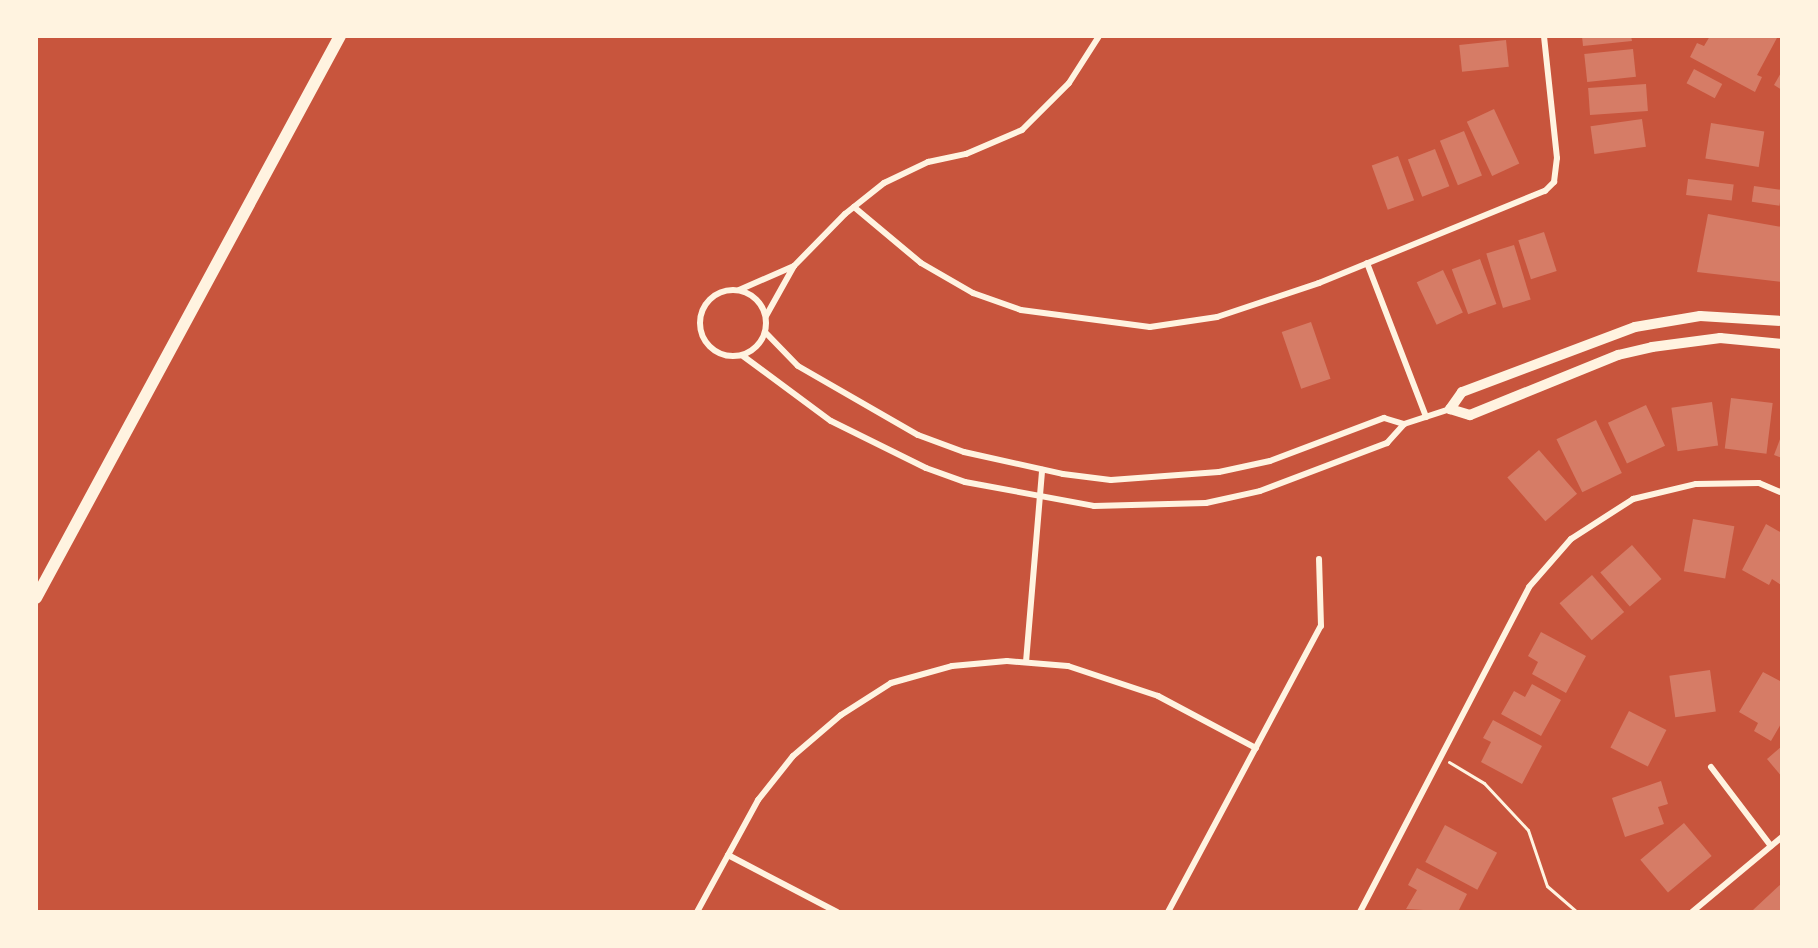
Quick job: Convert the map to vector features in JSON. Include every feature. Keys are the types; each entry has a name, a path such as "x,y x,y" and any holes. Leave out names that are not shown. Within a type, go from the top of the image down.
{"main road":[{"path":"36,598 340,36"}],"street":[{"path":"743,356 765,332 766,316 794,266 854,207 884,183 928,162 966,154 1022,130 1069,83 1098,36"},
{"path":"854,207 890,241 973,293 1022,310 1091,323 1150,327 1217,317 1367,264 1545,192 1554,182 1557,158 1544,36"},
{"path":"1367,264 1426,417"},
{"path":"794,266 739,290 717,294 699,321 712,350 743,356 831,421 871,443 965,482 1040,497 1137,507 1206,503 1295,480 1387,442 1404,424 1450,409 1470,415 1618,355 1675,342 1720,338 1782,344"},
{"path":"739,290 759,301 766,316"},
{"path":"1450,409 1462,392 1635,327 1700,316 1782,321"},
{"path":"765,332 798,366 879,416 964,452 1042,470 1111,480 1219,472 1270,461 1384,418 1404,424"},
{"path":"1026,663 1042,470"},
{"path":"1360,912 1529,587 1571,539 1633,499 1696,484 1759,483 1782,494"},
{"path":"1168,912 1322,626 1319,559"},
{"path":"697,912 759,800 793,756 841,715 891,683 952,666 1026,663 1113,678 1256,748"},
{"path":"1711,767 1771,846"},
{"path":"1692,912 1782,837"},
{"path":"728,855 837,912"}],"path":[{"path":"1441,758 1484,783 1528,830 1547,886 1577,912"}],"building":[{"path":"1582,36 1631,36 1632,41 1583,46"},
{"path":"1710,36 1778,36 1757,75 1762,77 1755,92 1690,57 1697,43 1704,46"},
{"path":"1506,40 1509,67 1462,72 1459,45"},
{"path":"1633,49 1636,77 1587,82 1584,54"},
{"path":"1694,69 1722,84 1715,98 1686,83"},
{"path":"1782,71 1782,90 1774,85"},
{"path":"1646,84 1648,111 1590,115 1588,88"},
{"path":"1494,109 1519,163 1492,176 1467,122"},
{"path":"1642,119 1646,147 1594,154 1591,126"},
{"path":"1711,123 1764,131 1759,167 1705,159"},
{"path":"1464,131 1482,176 1458,185 1440,141"},
{"path":"1435,149 1449,186 1422,197 1408,159"},
{"path":"1398,156 1414,200 1388,210 1372,166"},
{"path":"1688,179 1734,185 1732,200 1686,195"},
{"path":"1754,186 1782,190 1780,206 1752,202"},
{"path":"1708,214 1782,227 1782,282 1697,272"},
{"path":"1544,232 1557,271 1531,279 1518,240"},
{"path":"1514,245 1531,300 1503,308 1486,253"},
{"path":"1480,259 1496,304 1468,314 1452,269"},
{"path":"1443,270 1463,313 1437,325 1417,282"},
{"path":"1311,322 1331,379 1301,389 1282,332"},
{"path":"1731,398 1773,403 1766,454 1725,449"},
{"path":"1712,402 1718,446 1678,451 1671,408"},
{"path":"1646,405 1665,446 1627,464 1608,423"},
{"path":"1596,420 1622,473 1582,492 1556,439"},
{"path":"1782,434 1782,458 1774,455"},
{"path":"1539,450 1577,494 1545,521 1507,478"},
{"path":"1693,519 1734,526 1725,578 1684,571"},
{"path":"1766,524 1782,533 1781,585 1772,579 1769,585 1742,570"},
{"path":"1632,545 1662,579 1630,607 1600,573"},
{"path":"1592,575 1624,612 1592,640 1560,603"},
{"path":"1541,632 1586,656 1566,693 1532,674 1538,662 1528,656"},
{"path":"1710,670 1716,712 1675,717 1669,676"},
{"path":"1763,672 1782,682 1782,722 1771,741 1754,731 1758,723 1739,712"},
{"path":"1532,684 1561,700 1541,736 1501,714 1514,691 1525,697"},
{"path":"1629,711 1666,730 1648,767 1610,748"},
{"path":"1493,720 1542,746 1522,784 1481,762 1491,742 1483,738"},
{"path":"1782,746 1782,777 1767,759"},
{"path":"1661,781 1668,804 1658,807 1664,824 1625,837 1612,798"},
{"path":"1684,823 1712,856 1668,893 1640,860"},
{"path":"1445,825 1497,853 1477,890 1425,862"},
{"path":"1417,868 1467,894 1458,912 1406,909 1417,890 1408,885"},
{"path":"1782,883 1782,912 1754,912 1753,910"}]}
